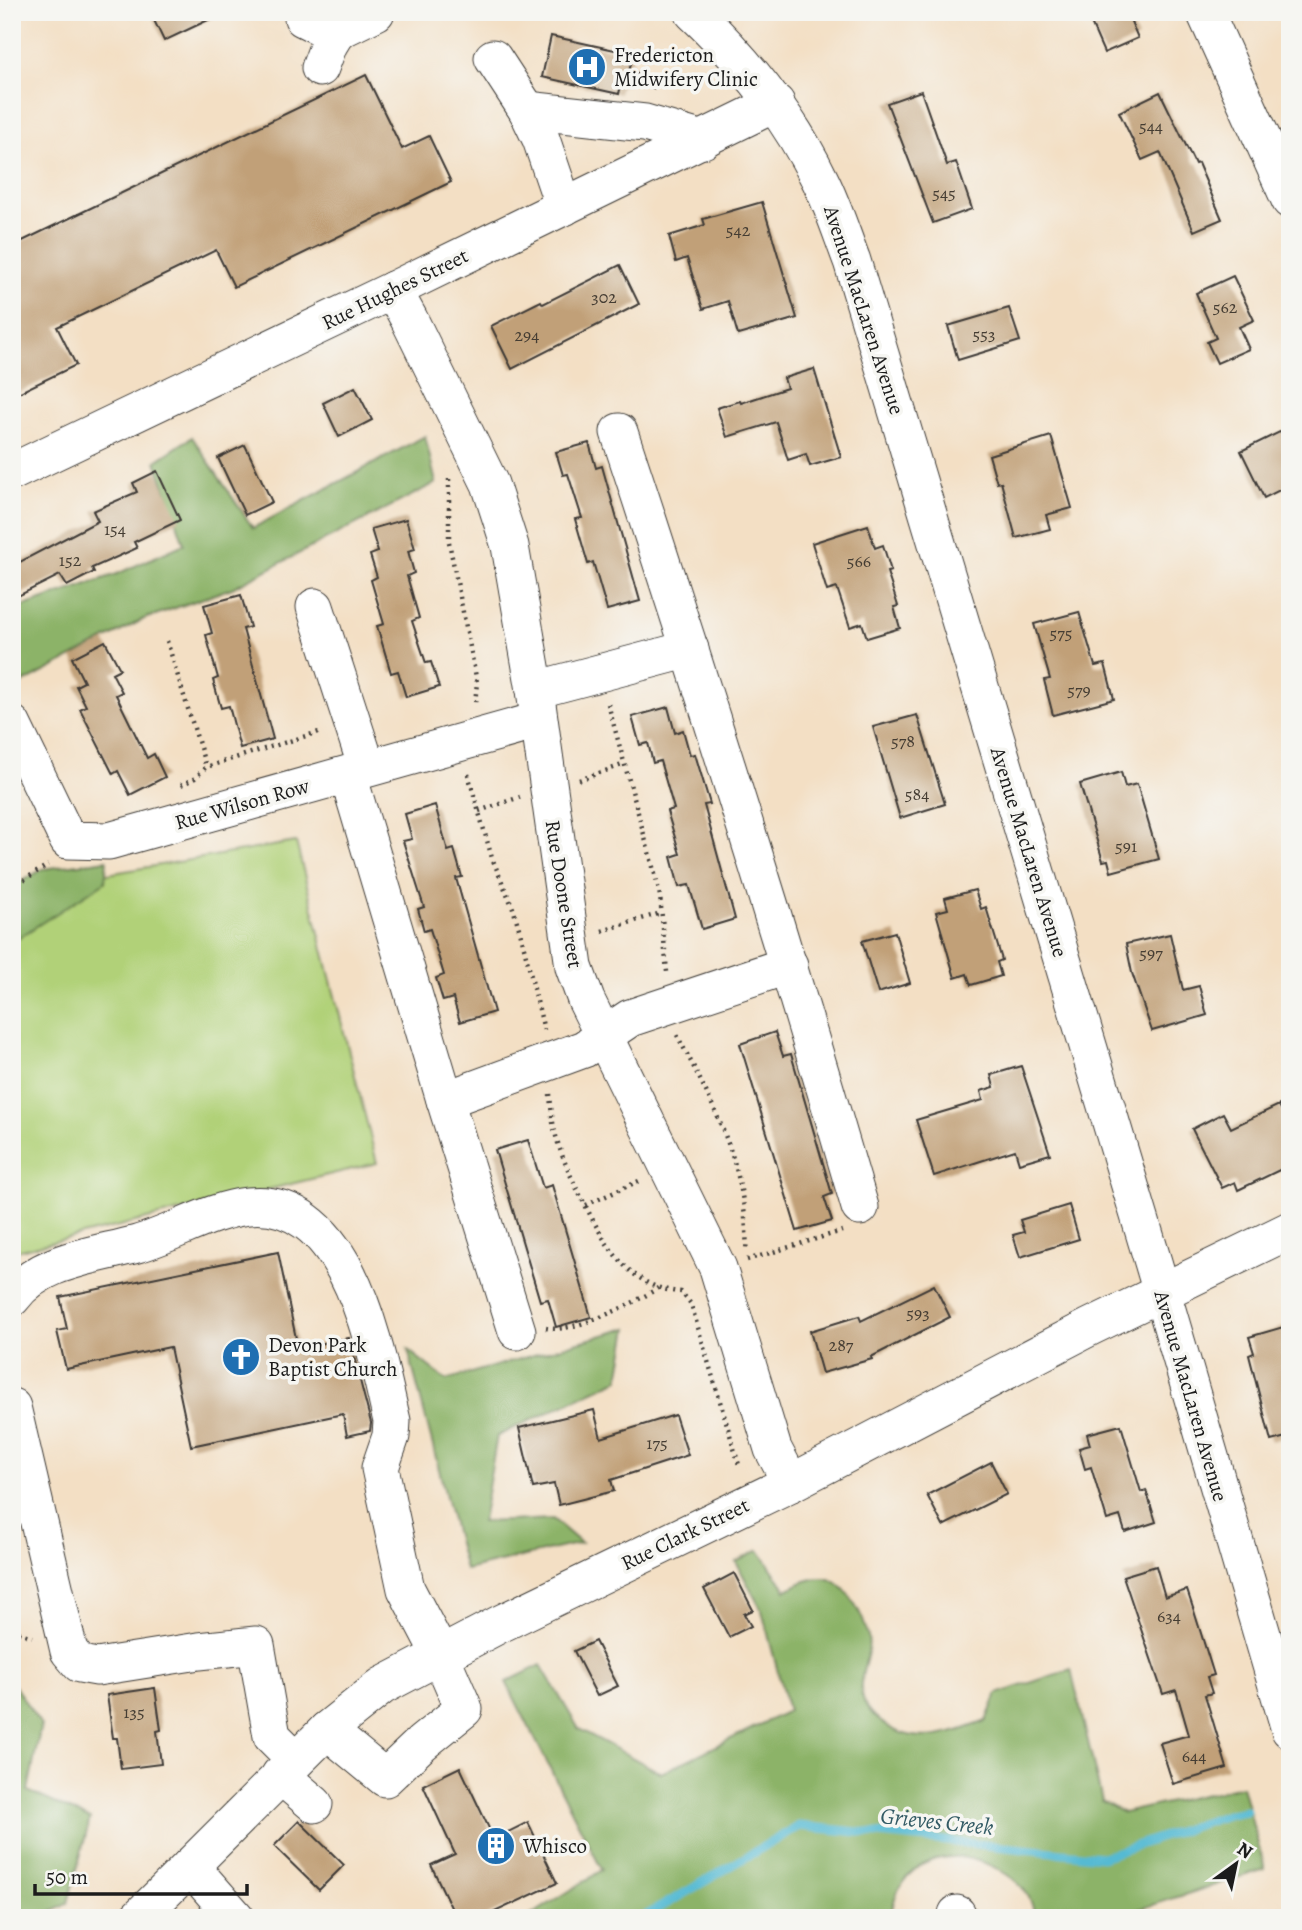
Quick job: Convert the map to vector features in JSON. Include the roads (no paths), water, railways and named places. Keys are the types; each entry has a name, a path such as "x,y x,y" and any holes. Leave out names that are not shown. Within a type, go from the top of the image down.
{"street":[{"path":"305,12 303,18 337,31"},
{"path":"320,68 337,31 376,12"},
{"name":"Avenue MacLaren Avenue","path":"693,12 730,47 775,103 821,181 852,261 1290,1730"},
{"path":"1205,12 1290,200"},
{"path":"493,58 527,110 541,139 564,208"},
{"name":"Rue Hughes Street","path":"12,472 564,208 775,103"},
{"path":"527,110 645,123 703,140"},
{"name":"Rue Doone Street","path":"393,290 490,484 510,546 536,706 562,784 574,967 586,1000 719,1268 773,1449 791,1483"},
{"path":"619,432 691,649 789,965 860,1207"},
{"path":"315,607 445,1100 517,1331"},
{"name":"Rue Wilson Row","path":"12,724 68,840 109,841 358,771 691,649"},
{"path":"445,1100 584,1049 630,1018 789,965"},
{"path":"12,1298 22,1285 36,1274 52,1267 140,1243 247,1206 270,1206 292,1213 310,1224 325,1238 341,1264 369,1325 392,1421 391,1436 380,1468 406,1589 440,1654 464,1709 385,1778 327,1730"},
{"name":"Rue Clark Street","path":"138,1918 327,1730 382,1686 440,1654 791,1483 1160,1292 1290,1230"},
{"path":"12,1407 69,1651 79,1664 97,1667 256,1645 272,1736 288,1768 314,1804"},
{"path":"190,1866 236,1918"}],"waterway":[{"name":"Grieves Creek","path":"642,1918 799,1826 1102,1857 1246,1811"}],"place":[{"name":"Fredericton Midwifery Clinic","path":"587,67"},
{"name":"Devon Park Baptist Church","path":"241,1357"},
{"name":"Whisco","path":"496,1846"}]}
